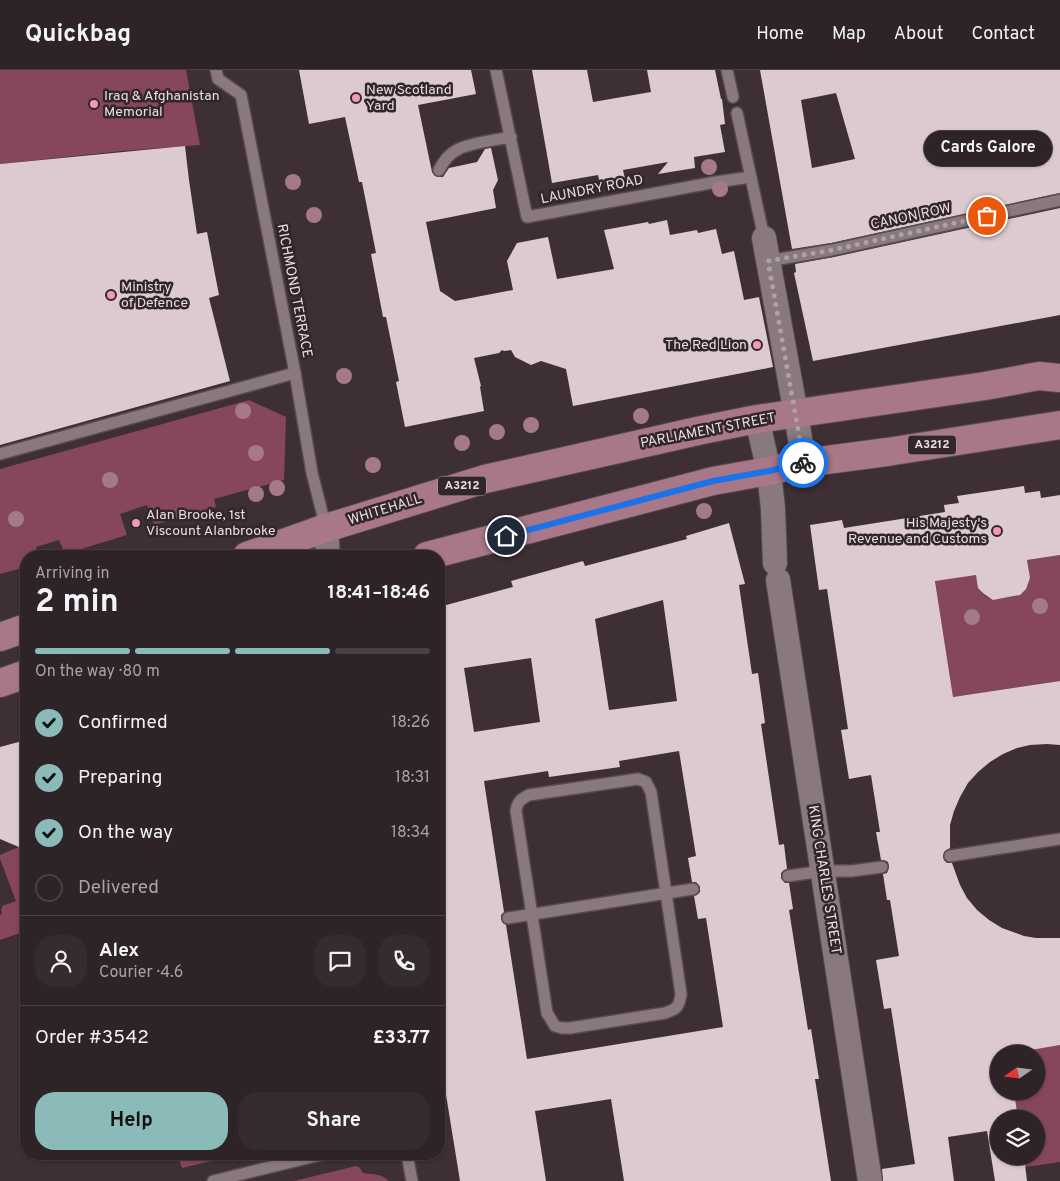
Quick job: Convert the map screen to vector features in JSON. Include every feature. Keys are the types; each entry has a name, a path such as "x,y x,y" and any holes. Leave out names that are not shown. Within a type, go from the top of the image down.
{"main road":[{"name":"PARLIAMENT STREET","path":"525,470 757,419 1050,377 1060,356"},
{"name":"A3212","path":"445,551 713,481 804,463 1060,425"},
{"name":"WHITEHALL","path":"264,550 326,528 476,482 525,470"},
{"path":"0,637 20,630"},
{"path":"0,683 20,676"}],"street":[{"path":"764,238 804,463"},
{"name":"KING CHARLES STREET","path":"757,419 769,471 774,509 777,572 870,1181"},
{"path":"326,528 328,550"}],"lane":[{"name":"RICHMOND TERRACE","path":"216,70 218,79 241,95 295,373 312,473 326,528"},
{"name":"LAUNDRY ROAD","path":"496,70 527,217 751,177"},
{"path":"727,70 733,97"},
{"path":"737,113 764,238"},
{"path":"439,170 447,158 458,149 511,137"},
{"name":"CANON ROW","path":"768,261 832,250 1060,200"},
{"path":"0,454 295,373"},
{"path":"638,779 646,782 651,792 666,894 681,994 677,1008 665,1013 579,1026 562,1028 555,1026 547,1013 516,811 519,801 529,795 638,779"},
{"path":"950,856 1060,839"},
{"path":"788,876 823,871 851,871 882,866"},
{"path":"508,918 693,889"},
{"path":"213,1181 299,1160"},
{"path":"408,1160 412,1181"}],"shaded area":[{"path":"0,70 186,70 200,145 0,164"},
{"path":"249,400 286,417 284,480 214,499 216,507 154,525 147,505 120,514 127,535 78,550 63,550 59,540 36,547 37,550 20,550 20,569 0,574 0,469"},
{"path":"1060,555 1060,681 953,697 934,574 968,569 969,576 976,575 984,595 993,599 1004,598 1019,595 1028,583 1027,560"},
{"path":"20,846 20,933 0,940 2,906 16,901 0,855"},
{"path":"1060,1045 1060,1162 1045,1164 1045,1110 1017,1110 1015,1100 1045,1100 1045,1047"},
{"path":"179,1160 216,1160 182,1168"},
{"path":"356,1166 363,1173 380,1175 389,1181 294,1181"}],"building":[{"path":"299,70 471,70 476,94 418,105 432,172 435,176 443,177 449,168 477,162 485,149 491,148 498,180 493,190 496,208 426,222 440,291 455,301 513,290 507,261 517,243 548,237 557,279 614,269 604,230 667,220 670,235 697,230 698,233 716,229 722,254 734,251 744,300 759,297 773,367 573,406 566,369 541,361 531,365 515,357 511,350 502,350 499,353 474,358 481,386 484,411 405,427 396,382 399,381 386,317 383,317 371,254 376,253 362,182 359,182 345,117 309,124"},
{"path":"532,70 587,70 593,102 651,92 647,70 715,70 722,99 725,124 720,125 725,152 694,157 695,168 658,174 668,162 623,170 625,179 600,184 598,175 552,183"},
{"path":"760,70 1060,70 1060,193 831,243 792,249","holes":["836,93 855,159 812,168 801,100"]},
{"name":"Ministry of Defence","path":"185,146 197,234 207,232 219,295 209,298 230,381 0,445 0,164"},
{"path":"1060,208 1060,315 813,361 794,273 796,272 795,264"},
{"path":"1024,486 1025,493 1040,491 1041,498 1060,495 1060,555 1027,560 1030,578 1026,589 1020,595 993,600 978,588 976,575 935,581 953,697 1060,681 1060,745 1030,745 1017,748 990,762 978,772 968,783 954,811 950,825 950,848 945,851 943,857 947,863 952,863 967,898 989,920 1002,928 1024,936 1060,938 1060,1045 1045,1048 1045,1045 990,1045 990,1100 1015,1100 1017,1110 990,1110 990,1150 987,1131 948,1137 954,1181 883,1181 882,1169 915,1164 891,1008 884,1009 876,960 899,956 890,900 887,900 883,874 887,873 889,867 888,862 881,860 876,832 880,832 871,775 849,779 841,730 848,729 827,589 819,590 810,525 842,520 844,528 945,512 944,505 959,503 957,496"},
{"path":"729,523 745,584 739,585 752,674 758,673 765,723 761,724 779,845 784,844 787,869 781,873 781,878 785,883 789,883 793,909 789,910 808,1030 811,1029 819,1079 815,1079 831,1181 624,1181 611,1099 535,1111 546,1181 460,1181 445,1088 445,605 513,587 511,581 583,561 585,566 687,539 686,536","holes":["663,600 677,701 609,710 595,619","531,658 540,722 474,732 464,668","679,751 696,856 688,858 692,882 696,882 700,887 700,892 694,896 698,919 706,918 723,1027 527,1059 506,925 501,919 501,915 504,912 484,781 548,771 549,777 620,767 619,761"]},
{"path":"20,742 20,847 0,839 0,747"},
{"path":"992,1165 1025,1165 1027,1181 995,1181"}],"way so far":[{"path":"803,463 768,261 832,250 987,216"}],"place":[{"name":"New Scotland Yard","path":"356,98"},
{"name":"Iraq & Afghanistan Memorial","path":"94,104"},
{"name":"Cards Galore","path":"987,216"},
{"name":"Ministry of Defence","path":"111,295"},
{"name":"The Red Lion","path":"757,345"},
{"name":"Alan Brooke, 1st Viscount Alanbrooke","path":"136,523"},
{"name":"His Majesty's Revenue and Customs","path":"997,531"}],"route":[{"path":"506,536 713,481 803,463"}]}
